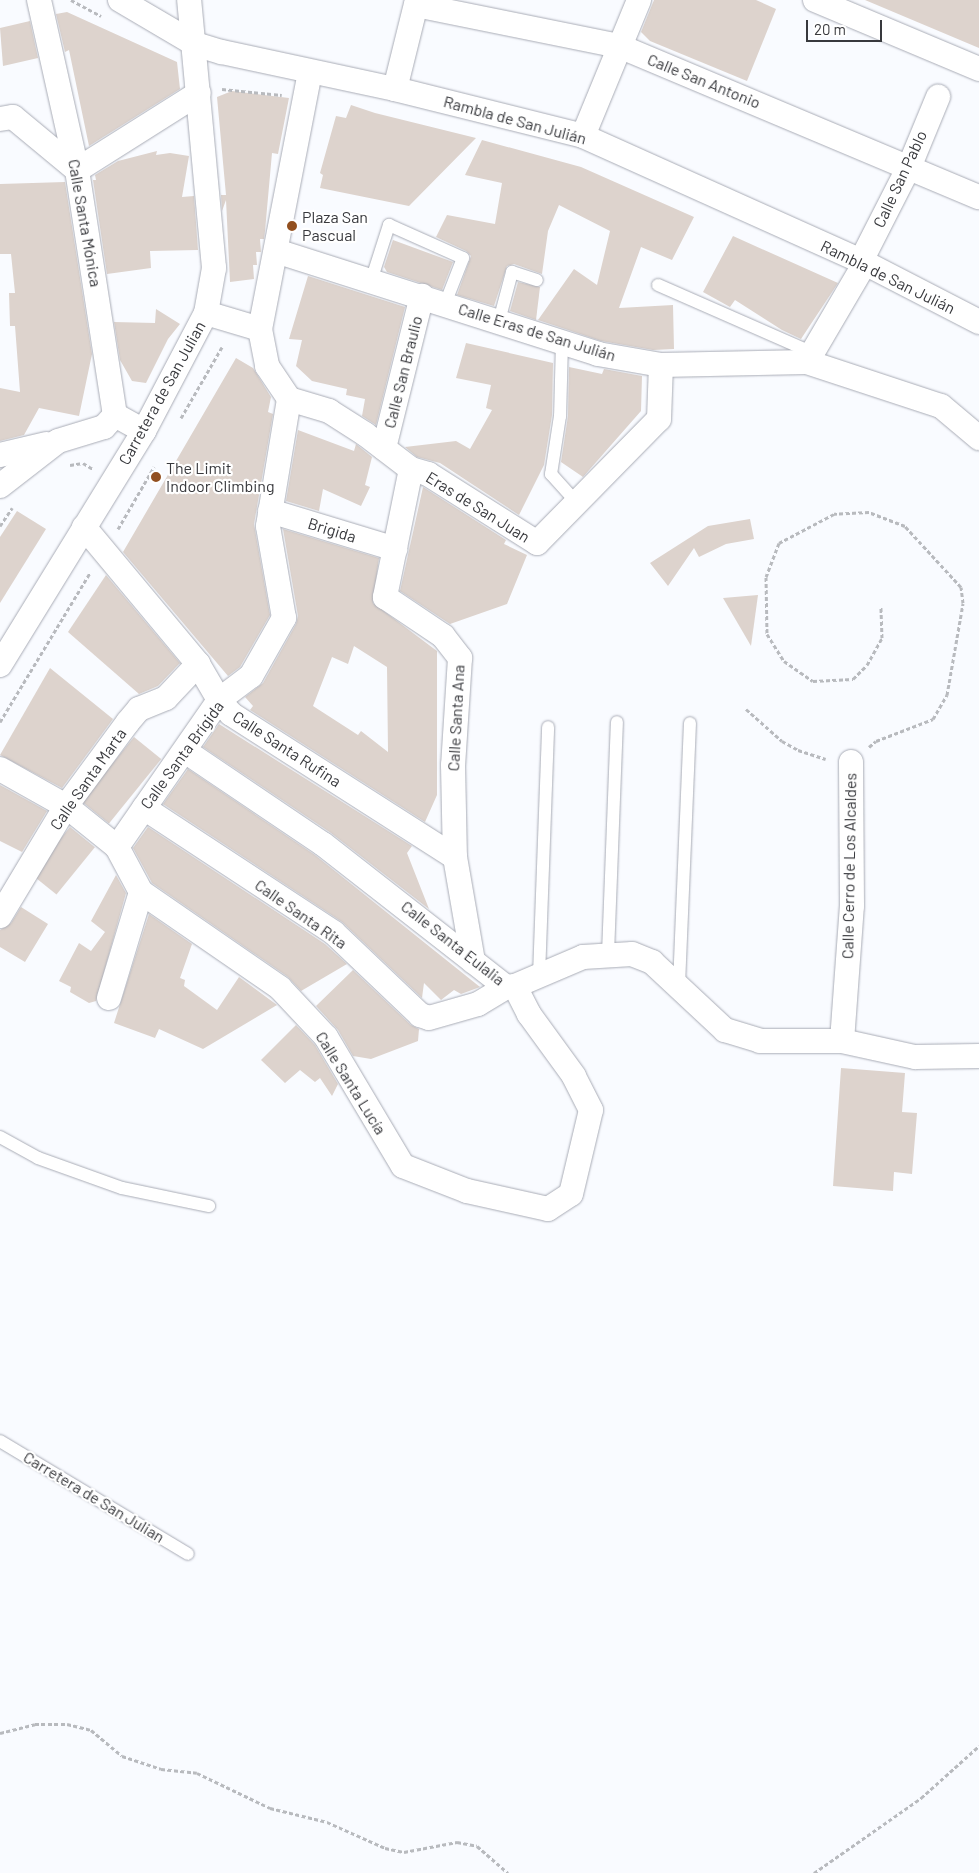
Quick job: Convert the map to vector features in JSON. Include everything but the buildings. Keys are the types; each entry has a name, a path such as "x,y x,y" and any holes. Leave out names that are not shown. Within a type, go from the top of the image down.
{"street":[{"name":"Calle Santa Mónica","path":"39,0 77,170 115,415"},
{"name":"Rambla de San Julián","path":"120,0 195,44 310,72 395,89 583,136 862,263 979,322"},
{"name":"Carretera de San Julian","path":"0,664 144,431 206,313 214,268 195,44 189,0"},
{"path":"583,136 639,0"},
{"path":"815,0 979,69"},
{"path":"395,89 416,2"},
{"name":"Calle San Antonio","path":"416,2 619,46 910,165 979,196"},
{"path":"288,399 267,366 260,329 310,72"},
{"path":"0,119 13,118 77,170 199,93"},
{"name":"Calle San Pablo","path":"862,263 910,165 938,97"},
{"name":"Calle Eras de San Julián","path":"276,251 422,296 598,354 661,365 810,358 941,406 979,438"},
{"path":"810,358 862,263"},
{"name":"Calle San Braulio","path":"384,448 422,296"},
{"path":"206,313 260,329"},
{"name":"Eras de San Juan","path":"288,399 329,411 384,448 411,469 428,474 537,543 659,419 661,365"},
{"name":"Calle Santa Brígida","path":"117,847 219,700 251,676 284,618 268,526 288,399"},
{"path":"0,455 104,427 115,415 144,431"},
{"path":"0,486 58,440"},
{"name":"Calle Santa Ana","path":"411,469 385,597 443,636 460,658 453,765 455,857"},
{"name":"Brigida","path":"270,511 395,549"},
{"name":"Calle Santa Rufina","path":"84,527 198,664 213,685 219,700 231,714 455,857"},
{"name":"Calle Santa Marta","path":"0,916 66,806 139,709 166,698 198,664"},
{"name":"Calle Santa Eulalia","path":"185,751 323,844 395,897 472,962 511,986 574,1076 591,1110 570,1194 556,1208"},
{"name":"Calle Cerro de Los Alcaldes","path":"842,1041 852,906 851,765"},
{"path":"0,769 66,806 117,847 141,892 109,998"},
{"name":"Calle Santa Rita","path":"144,808 334,933 420,1015 429,1018 478,1004 511,986"},
{"path":"455,857 472,962"},
{"name":"Calle Santa Lucía","path":"141,892 280,988 326,1037 403,1166 467,1191 542,1210 556,1208"},
{"path":"511,986 584,957 632,954 652,962 679,985 712,1021 725,1030 760,1041 842,1041 915,1056 979,1056"}],"lane":[{"path":"371,281 389,225 462,258 445,304"},
{"path":"499,321 512,272 537,280"},
{"path":"658,285 810,358"},
{"path":"562,342 560,416 551,474 577,502"},
{"path":"608,954 617,722"},
{"path":"679,985 690,723"},
{"path":"540,976 548,727"},
{"path":"0,1137 38,1158 122,1188 209,1206"},
{"name":"Carretera de San Julian","path":"0,1441 188,1554"}],"path":[{"path":"223,88 288,95"},
{"name":"Calle Cerro de Los Alcaldes","path":"851,765 876,741 933,719 946,695 963,603 961,587 904,526 869,512 834,514 779,543 766,577 767,634 784,661 813,681 853,679 867,665 882,638 881,606"},
{"path":"0,722 96,564"},
{"path":"746,709 782,741 798,750 851,765"},
{"path":"0,1733 35,1724 68,1724 92,1730 122,1756 161,1769 197,1772 270,1808 327,1822 385,1848 404,1852 437,1844 463,1843 489,1853 508,1873"},
{"path":"814,1873 921,1798 979,1746"}],"place":[{"name":"Plaza San Pascual","path":"292,226"},
{"name":"The Limit Indoor Climbing","path":"156,477"}]}
